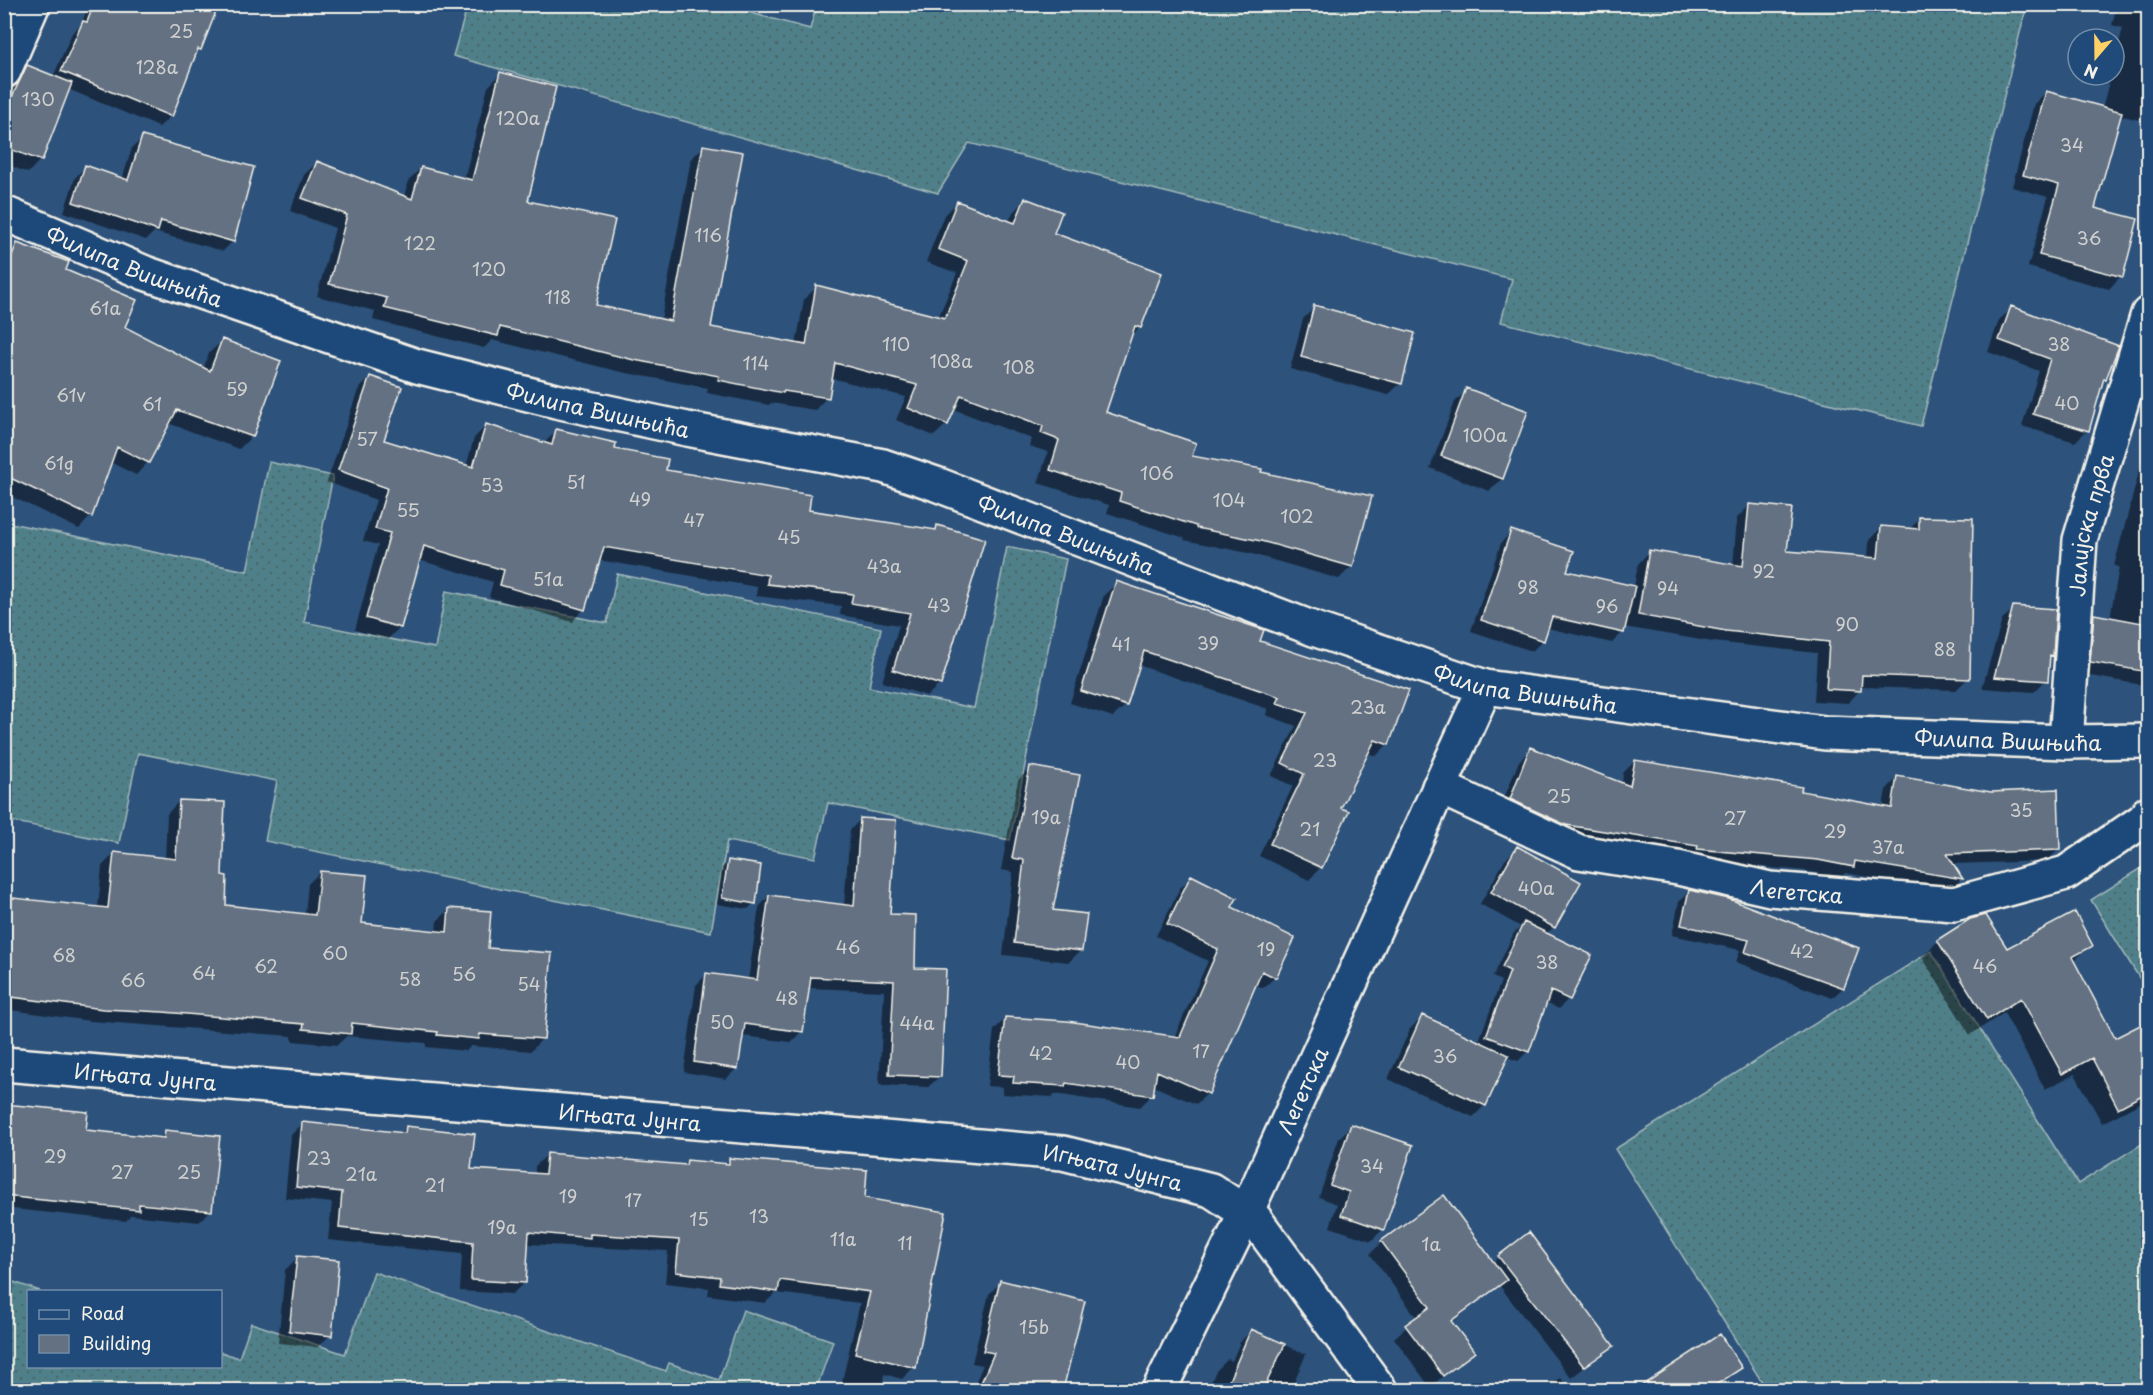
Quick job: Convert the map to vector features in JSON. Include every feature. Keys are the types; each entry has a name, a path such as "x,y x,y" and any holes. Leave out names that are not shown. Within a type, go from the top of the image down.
{"street":[{"path":"4,71 33,4"},
{"name":"Филипа Вишњића","path":"4,213 145,273 417,366 556,401 665,425 883,466 936,484 1314,629 1485,687 1825,733 2066,741 2148,741"},
{"name":"Јалијска прва","path":"2066,741 2080,540 2148,314"},
{"name":"Легетска","path":"1159,1390 1246,1213 1485,687"},
{"name":"Легетска","path":"1439,787 1579,852 1678,868 1770,889 1954,904 2066,873 2145,819 2148,813"},
{"name":"Игњата Јунга","path":"4,1064 1063,1153 1211,1190 1255,1219 1380,1390"}],"green space":[{"path":"468,4 722,5 810,29 817,4 2027,5 1921,426 1501,322 1512,279 969,143 938,193 453,56"},
{"path":"269,462 333,476 304,622 435,648 446,591 607,623 617,574 881,628 869,687 974,708 1007,547 1066,559 1010,840 828,803 815,858 727,841 711,932 265,841 277,781 138,753 119,843 5,820 5,522 247,571"},
{"path":"2148,864 2148,992 2091,900"},
{"path":"1931,951 2078,1184 2148,1140 2148,1390 1767,1390 1615,1149"},
{"path":"374,1272 666,1371 669,1363 719,1380 743,1310 833,1341 816,1390 5,1390 5,1279 37,1290 27,1290 27,1368 222,1368 222,1352 239,1358 251,1323 345,1354"}],"building":[{"path":"94,4 219,4 201,50 198,49 172,117 61,71 83,21 87,22"},
{"path":"27,65 72,83 42,161 4,147 4,114"},
{"path":"500,72 556,87 528,201 615,220 596,305 671,321 703,145 743,152 711,327 806,345 816,285 945,318 968,261 938,249 957,201 1015,223 1025,198 1062,212 1054,233 1162,273 1141,328 1135,326 1106,412 1196,443 1192,456 1262,469 1261,472 1372,496 1353,567 1261,541 1196,528 1196,526 1119,501 1121,493 1050,470 1059,440 1041,433 1043,426 961,395 948,425 908,408 917,385 835,363 829,398 784,391 783,393 718,380 719,376 634,360 500,327 498,336 384,308 387,298 329,284 347,215 302,198 317,161 412,199 421,167 472,180"},
{"path":"2046,91 2122,112 2095,208 2138,219 2123,277 2039,255 2059,185 2023,175"},
{"path":"142,136 254,167 234,242 161,221 158,231 73,202 85,165 128,180"},
{"path":"17,243 69,262 66,270 137,300 125,327 210,371 222,339 281,361 253,437 177,410 149,463 117,447 92,517 4,475 4,275"},
{"path":"1314,305 1415,333 1402,384 1301,357"},
{"path":"2011,306 2119,346 2106,379 2104,378 2089,431 2033,414 2050,359 1999,340"},
{"path":"370,376 402,387 384,440 473,467 486,424 552,445 556,429 616,443 615,449 668,459 666,470 811,495 809,510 936,530 937,525 985,539 941,685 893,670 910,613 851,603 853,594 767,584 768,575 604,547 585,610 500,585 504,570 424,546 401,628 366,618 390,533 375,529 387,488 338,470"},
{"path":"1466,388 1528,411 1503,479 1441,456"},
{"path":"1749,504 1792,508 1787,551 1878,558 1881,526 1919,529 1919,517 1973,518 1970,679 1862,675 1861,691 1826,689 1829,642 1726,631 1638,615 1649,550 1743,566"},
{"path":"1511,530 1574,551 1567,571 1635,586 1624,633 1552,617 1544,641 1481,620"},
{"path":"1116,581 1264,630 1260,641 1409,690 1389,745 1375,740 1341,808 1349,811 1322,868 1270,844 1304,774 1282,763 1307,713 1277,703 1280,697 1144,651 1127,706 1081,691"},
{"path":"2013,606 2056,609 2053,656 2050,655 2048,681 1994,677"},
{"path":"2094,614 2148,624 2142,671 2090,662"},
{"path":"1530,747 1630,786 1635,760 1802,787 1801,791 1892,808 1897,776 1991,792 2058,789 2060,850 1947,854 1963,879 1855,861 1854,867 1818,860 1697,849 1698,846 1566,825 1510,799"},
{"path":"1030,766 1080,775 1053,910 1087,914 1082,951 1014,943 1024,860 1012,858"},
{"path":"179,800 225,802 222,875 227,876 226,905 315,915 320,871 367,875 362,923 447,932 449,908 491,911 488,948 552,953 544,1039 480,1034 479,1039 437,1035 438,1032 352,1023 351,1034 303,1029 304,1024 103,1009 4,996 4,897 108,908 114,852 176,859"},
{"path":"860,818 896,820 890,914 916,915 915,968 946,969 941,1077 889,1075 894,981 811,977 803,1032 745,1024 738,1069 694,1062 706,973 757,980 769,895 854,906"},
{"path":"1517,846 1581,882 1555,928 1491,892"},
{"path":"728,860 761,865 756,904 722,898"},
{"path":"1191,875 1237,898 1232,907 1295,938 1276,978 1262,971 1209,1094 1157,1071 1153,1096 1066,1083 1065,1086 1013,1083 1014,1076 998,1075 1005,1017 1067,1021 1180,1037 1218,949 1167,924"},
{"path":"1689,890 1729,899 1859,948 1844,988 1745,952 1749,940 1681,925"},
{"path":"2075,912 2093,946 2072,957 2115,1038 2148,1021 2148,1092 2118,1108 2092,1058 2062,1074 2021,998 1987,1020 1937,940 1970,919 1986,915 2007,948"},
{"path":"1524,922 1592,955 1570,1000 1551,991 1529,1052 1486,1036 1510,971 1502,967"},
{"path":"1422,1015 1509,1055 1486,1106 1399,1067"},
{"path":"4,1104 88,1112 86,1130 164,1138 165,1130 220,1136 212,1211 139,1204 139,1210 4,1196"},
{"path":"302,1122 405,1133 406,1126 475,1134 471,1169 545,1174 547,1153 686,1165 687,1160 729,1164 729,1158 867,1170 865,1198 946,1212 916,1368 855,1353 870,1292 780,1280 778,1292 719,1284 720,1277 676,1272 679,1240 590,1234 590,1238 529,1232 526,1283 471,1280 473,1242 339,1228 342,1192 296,1187"},
{"path":"1351,1124 1413,1145 1384,1230 1341,1215 1349,1192 1330,1185"},
{"path":"1444,1195 1507,1280 1451,1321 1475,1352 1443,1376 1405,1325 1430,1307 1381,1241"},
{"path":"1529,1232 1614,1346 1584,1367 1498,1256"},
{"path":"297,1256 339,1260 332,1336 289,1331"},
{"path":"1000,1280 1085,1301 1063,1390 978,1390 994,1353 983,1351"},
{"path":"1251,1329 1285,1344 1263,1390 1225,1390"},
{"path":"1720,1334 1742,1368 1708,1390 1635,1390"}]}
